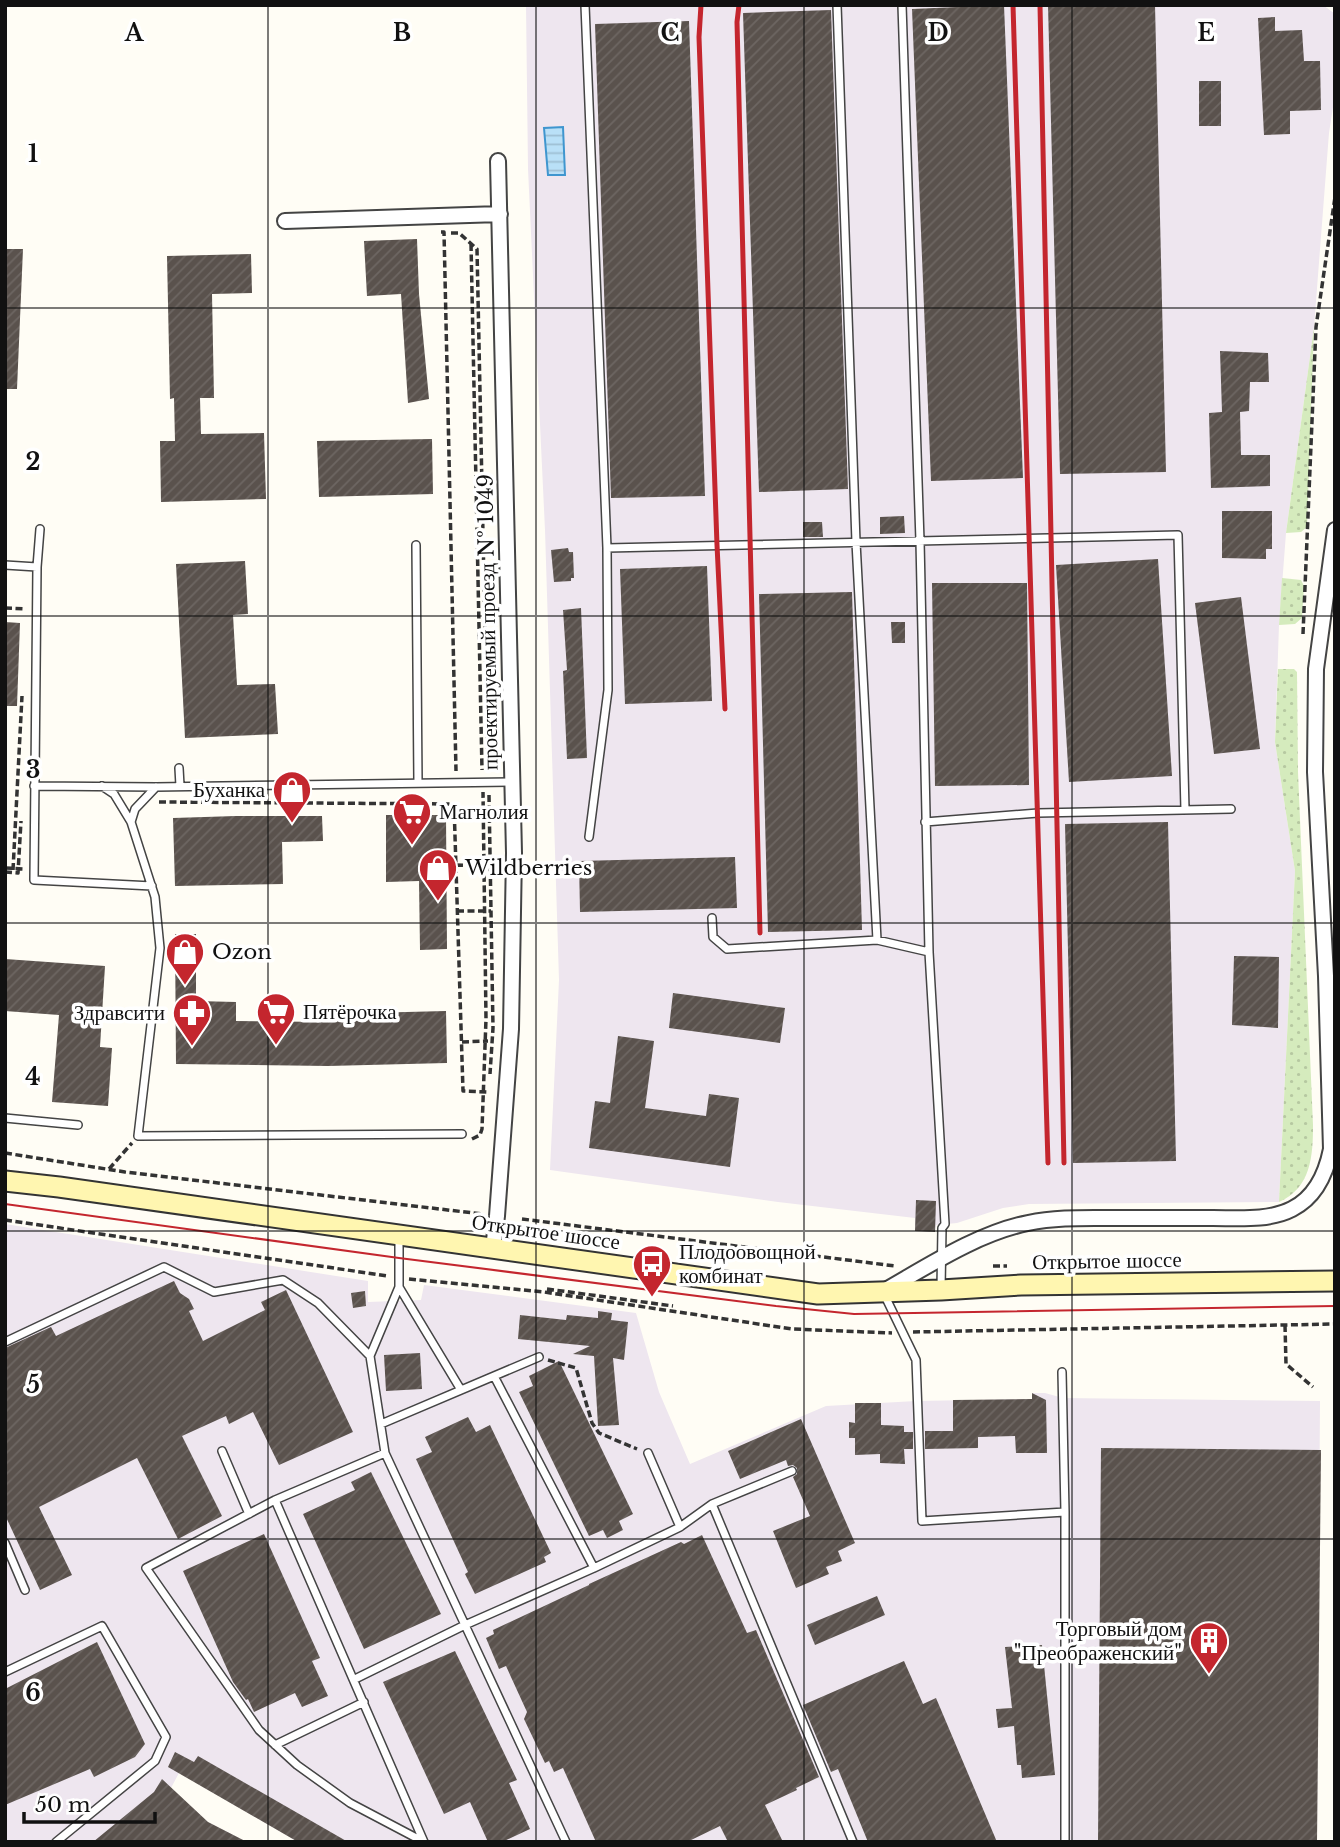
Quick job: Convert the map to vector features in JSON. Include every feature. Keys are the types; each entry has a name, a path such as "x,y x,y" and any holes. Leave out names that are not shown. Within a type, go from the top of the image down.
{"main road":[{"name":"Открытое шоссе","path":"5,1181 818,1294 1021,1285 1335,1281"}],"street":[{"name":"проектируемый проезд № 1049","path":"493,1248 498,1216 511,1029 514,853 498,161"},
{"path":"285,221 500,214"},
{"path":"883,1292 941,1259 1006,1228 1050,1220 1278,1215 1293,1209 1308,1198 1327,1169 1331,1150 1326,975 1315,772 1316,669 1335,530"}],"lane":[{"path":"585,5 607,548 608,690 589,836"},
{"path":"837,5 856,542 877,940"},
{"path":"902,5 920,541 929,952 945,1224 942,1228 941,1290"},
{"path":"40,529 37,567 34,880 152,886"},
{"path":"607,548 1178,534 1185,810"},
{"path":"416,545 418,783"},
{"path":"5,565 37,567"},
{"path":"179,768 180,786"},
{"path":"34,786 513,782"},
{"path":"102,786 114,794 131,822 155,897 160,948 138,1136 461,1133"},
{"path":"131,822 135,809 156,787"},
{"path":"925,822 1038,813 1231,809"},
{"path":"712,918 713,937 727,949 877,940 929,952"},
{"path":"5,1118 78,1125"},
{"path":"400,1234 399,1282 370,1356 385,1453 566,1842"},
{"path":"5,1342 164,1267 214,1292 284,1280 318,1303 370,1356"},
{"path":"399,1282 461,1390"},
{"path":"883,1292 916,1360 922,1521 1065,1512"},
{"path":"381,1424 539,1357"},
{"path":"1062,1372 1065,1512 1065,1842"},
{"path":"494,1376 594,1568"},
{"path":"222,1451 249,1514"},
{"path":"385,1453 275,1500 146,1568 259,1730 296,1765 350,1803 424,1842"},
{"path":"649,1453 680,1527"},
{"path":"355,1679 680,1527 712,1504 792,1471"},
{"path":"275,1500 424,1842"},
{"path":"712,1504 853,1842"},
{"path":"5,1544 25,1590"},
{"path":"5,1672 102,1626 166,1737 155,1761 56,1842"},
{"path":"275,1745 364,1702"}],"path":[{"path":"1303,642 1317,327 1335,197"},
{"path":"444,232 456,773"},
{"path":"431,233 459,233 471,244 489,818 492,1041 490,1079"},
{"path":"5,608 26,609"},
{"path":"13,871 22,691"},
{"path":"469,1139 480,1135 484,1092 486,782"},
{"path":"157,802 454,804 463,1091 489,1092 487,1133"},
{"path":"454,819 489,818"},
{"path":"456,865 490,866"},
{"path":"5,870 24,869"},
{"path":"457,911 491,911"},
{"path":"462,1042 492,1041"},
{"path":"108,1169 138,1136"},
{"path":"5,1153 108,1169 482,1214"},
{"path":"523,1219 903,1267"},
{"path":"5,1220 399,1282 544,1292 792,1329 874,1333 1335,1324"},
{"path":"547,1289 673,1306"},
{"path":"1284,1325 1286,1364 1313,1387"},
{"path":"539,1357 576,1368 592,1423 598,1433 649,1453"}],"shaded area":[{"path":"526,5 1323,5 1335,14 1335,94 1329,133 1314,327 1286,533 1279,625 1275,742 1295,871 1279,1202 1029,1204 1003,1208 957,1223 936,1225 935,1232 915,1231 915,1218 550,1170 559,980 545,530 528,169"},
{"path":"5,1224 368,1281 368,1302 421,1300 424,1285 636,1313 659,1392 690,1464 826,1406 1032,1399 1032,1393 1063,1398 1320,1401 1317,1842 298,1842 180,1771 171,1788 208,1822 247,1842 5,1842"}],"green space":[{"path":"1314,327 1307,527 1301,532 1286,533"},
{"path":"1282,578 1301,580 1304,586 1302,618 1295,624 1279,625"},
{"path":"1278,669 1294,669 1297,672 1298,772 1313,1125 1311,1159 1304,1180 1290,1196 1279,1202 1295,871 1275,742"}],"water":[{"path":"563,127 565,175 548,175 544,128"}],"building":[{"path":"1004,5 1023,478 931,481 912,9"},
{"path":"1048,5 1155,5 1166,472 1060,474"},
{"path":"831,10 848,489 759,492 743,13"},
{"path":"1275,17 1275,31 1302,30 1304,61 1320,61 1321,110 1290,111 1290,134 1264,135 1258,18"},
{"path":"689,21 705,496 611,498 595,24"},
{"path":"1199,81 1221,81 1221,126 1199,126"},
{"path":"417,239 419,294 429,399 408,403 401,294 367,296 364,241"},
{"path":"5,249 23,249 17,389 5,389"},
{"path":"251,254 252,293 212,294 214,398 200,398 201,434 264,433 266,499 161,502 160,441 175,441 174,398 170,399 167,256"},
{"path":"1220,351 1268,353 1269,382 1250,382 1249,411 1240,412 1241,455 1270,455 1270,486 1211,488 1209,413 1222,412"},
{"path":"432,439 433,494 319,497 317,441"},
{"path":"1222,511 1272,511 1272,549 1266,549 1266,559 1222,558"},
{"path":"904,516 905,533 880,534 880,517"},
{"path":"803,522 822,522 823,537 803,537"},
{"path":"568,548 569,552 573,552 574,578 571,578 571,581 554,582 551,550"},
{"path":"1158,559 1172,776 1069,782 1056,565"},
{"path":"245,561 248,614 233,615 237,685 275,684 278,734 185,738 176,564"},
{"path":"707,566 712,701 625,704 620,569"},
{"path":"932,583 1027,583 1029,785 935,786"},
{"path":"852,592 862,930 768,932 759,594"},
{"path":"1241,597 1260,749 1214,754 1195,603"},
{"path":"581,608 587,758 567,759 563,671 567,670 563,610"},
{"path":"5,622 20,623 17,706 5,706"},
{"path":"891,622 905,622 905,643 892,643"},
{"path":"386,815 446,815 447,949 420,950 419,881 386,882"},
{"path":"322,816 323,841 282,842 283,884 175,886 173,818"},
{"path":"1168,822 1176,1161 1073,1163 1065,824"},
{"path":"735,857 737,908 580,912 579,861"},
{"path":"175,934 196,934 196,1001 236,1002 236,1021 328,1022 327,1014 446,1011 447,1063 328,1066 176,1064"},
{"path":"1234,956 1279,957 1278,1028 1232,1025"},
{"path":"5,959 105,966 100,1047 112,1048 108,1106 52,1102 59,1015 5,1011"},
{"path":"673,993 785,1008 780,1043 669,1028"},
{"path":"618,1036 654,1041 645,1108 706,1116 709,1094 739,1098 730,1167 589,1148 595,1101 610,1103"},
{"path":"916,1200 936,1201 935,1232 915,1231"},
{"path":"174,1281 194,1309 189,1311 203,1341 265,1310 261,1302 286,1290 353,1432 279,1465 253,1412 229,1424 226,1416 182,1436 222,1516 178,1539 137,1458 39,1507 72,1575 40,1590 5,1515 5,1348 51,1327 56,1336"},
{"path":"365,1291 366,1306 353,1308 351,1293"},
{"path":"598,1311 612,1313 611,1320 628,1322 624,1360 613,1358 619,1425 598,1426 594,1356 573,1354 590,1346 518,1339 520,1315 566,1320 567,1315 598,1318"},
{"path":"420,1353 422,1389 386,1391 384,1355"},
{"path":"559,1361 633,1514 619,1521 623,1530 607,1538 603,1530 589,1536 519,1392 533,1386 529,1376"},
{"path":"1032,1393 1046,1400 1047,1453 1016,1453 1015,1436 978,1437 978,1448 925,1449 925,1431 953,1431 953,1400 1032,1399"},
{"path":"855,1403 881,1403 881,1425 904,1426 904,1432 913,1432 913,1449 904,1449 905,1464 880,1463 880,1454 855,1455 855,1438 849,1438 849,1422 855,1423"},
{"path":"468,1417 476,1432 490,1425 551,1553 544,1557 546,1562 475,1594 465,1574 468,1572 416,1459 432,1452 425,1437"},
{"path":"801,1419 855,1543 838,1551 842,1561 826,1567 829,1574 796,1588 773,1531 810,1516 793,1477 797,1474 797,1468 788,1466 786,1460 740,1479 728,1451"},
{"name":"Торговый дом \"Преображенский\"","path":"1101,1448 1321,1450 1317,1842 1098,1842"},
{"path":"371,1472 441,1614 364,1649 303,1514 355,1490 351,1482"},
{"path":"264,1534 320,1658 312,1661 328,1696 302,1707 295,1693 254,1712 248,1699 246,1700 233,1682 183,1571"},
{"path":"702,1535 747,1633 756,1630 819,1777 765,1805 783,1842 728,1842 720,1826 687,1842 596,1842 563,1768 554,1772 549,1761 545,1763 524,1719 527,1712 506,1666 499,1669 486,1638 494,1634 493,1630 589,1584"},
{"path":"877,1596 885,1615 815,1645 807,1625"},
{"path":"97,1642 145,1744 135,1757 94,1777 90,1769 5,1805 5,1689"},
{"path":"1042,1645 1055,1775 1022,1778 1021,1765 1017,1765 1014,1726 998,1728 996,1709 1012,1708 1005,1647"},
{"path":"455,1651 517,1780 509,1783 530,1829 502,1842 488,1842 470,1802 444,1814 383,1682"},
{"path":"904,1661 923,1704 936,1698 997,1842 868,1842 838,1769 831,1772 803,1705"},
{"path":"175,1752 194,1762 198,1756 348,1842 298,1842 168,1767"},
{"path":"162,1779 208,1822 247,1842 93,1842 154,1792"}],"tram line":[{"path":"5,1204 399,1258 854,1314 1335,1306"}],"railway":[{"path":"701,5 699,37 725,709"},
{"path":"739,5 737,22 760,933"},
{"path":"1013,5 1048,1163"},
{"path":"1040,5 1064,1163"}],"place":[{"name":"Буханка","path":"292,824"},
{"name":"Магнолия","path":"412,846"},
{"name":"Wildberries","path":"438,902"},
{"name":"Ozon","path":"185,986"},
{"name":"Пятёрочка","path":"276,1046"},
{"name":"Здравсити","path":"192,1047"},
{"name":"Плодоовощной комбинат","path":"652,1298"},
{"name":"Торговый дом \"Преображенский\"","path":"1209,1675"}]}
